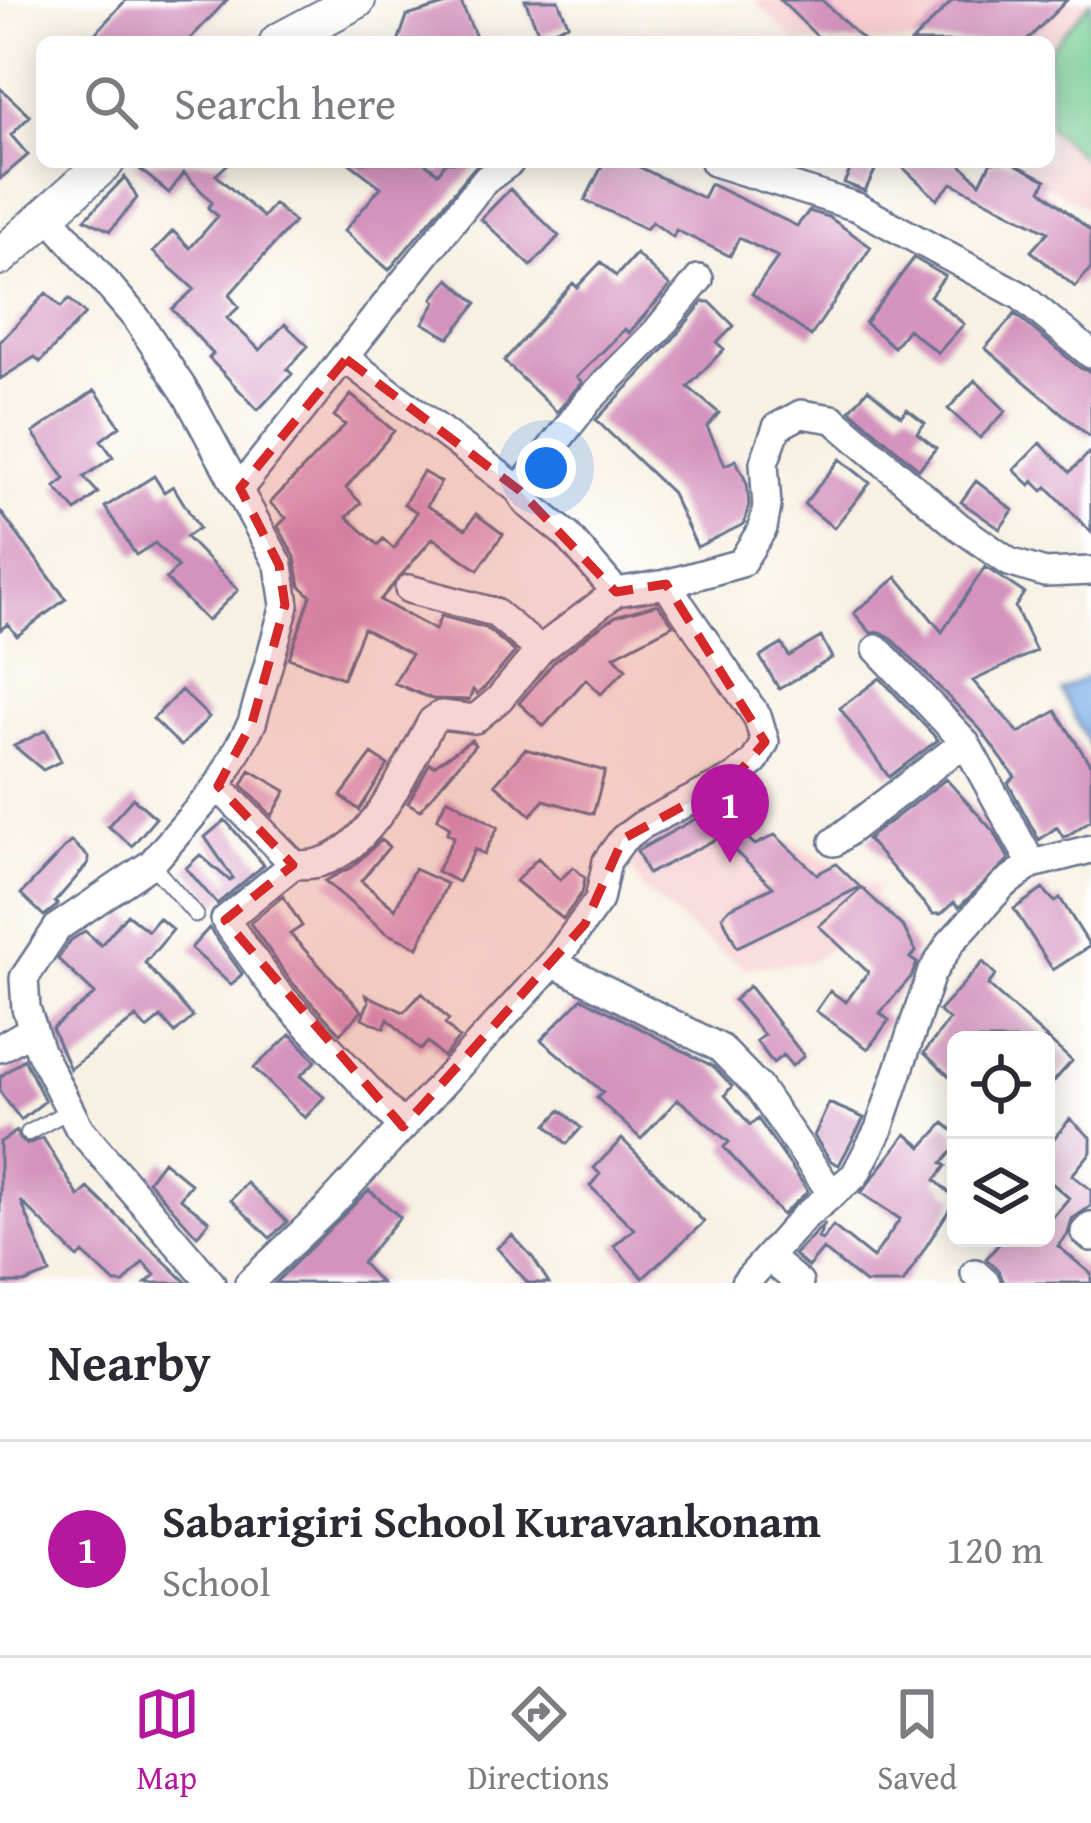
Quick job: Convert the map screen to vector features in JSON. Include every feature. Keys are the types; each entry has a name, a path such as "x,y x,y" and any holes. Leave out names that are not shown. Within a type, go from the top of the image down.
{"main road":[{"path":"289,36 357,0"},
{"path":"0,257 100,168"}],"street":[{"path":"240,488 484,181 502,168"},
{"path":"733,168 857,208 1021,296 1091,353"},
{"path":"49,215 137,319 187,395 279,566 285,605 252,723 218,786 151,864 58,927 24,978 33,1029 79,1128 211,1283"},
{"path":"519,490 588,401 656,332 699,279"},
{"path":"346,359 519,490 527,503 567,535 616,592"},
{"path":"403,1127 276,991 225,920 295,864 317,863 342,850 373,824 402,781 432,721 441,715 475,719 499,699 540,650 616,592 741,563 763,528 767,506 764,463 778,427 801,414 833,419 958,526 1009,562 1046,573 1091,571"},
{"path":"250,1283 327,1209 553,963 599,899 607,861 623,839 734,778 754,761 765,742 758,718 666,584"},
{"path":"409,589 494,612 540,650"},
{"path":"877,649 965,742 1032,864"},
{"path":"834,842 965,742"},
{"path":"218,786 295,864"},
{"path":"745,1283 803,1218 854,1175 879,1129 931,974 941,958 1003,885 1032,864 1089,852"},
{"path":"553,963 720,1048 758,1087 832,1194"},
{"path":"0,1048 33,1029"},
{"path":"1091,1226 1085,1232 1091,1237"},
{"path":"769,1258 800,1283"}],"lane":[{"path":"151,864 196,915"},
{"path":"28,1133 70,1110"}],"highlighted area":[{"path":"346,359 519,490 616,592 666,584 765,742 734,778 623,839 585,924 403,1127 225,920 293,865 218,786 252,723 285,605 279,565 240,488"}],"shaded area":[{"path":"753,0 1091,0 1091,210 1015,168 1055,168 1055,36 790,36"},
{"path":"705,795 878,888 861,928 812,961 745,968 699,937 641,887 616,838"}],"green space":[{"path":"1091,1 1091,165 1055,133 1055,42"}],"water":[{"path":"1091,675 1091,749 1061,691"}],"building":[{"path":"126,0 227,0 193,36 93,36"},
{"path":"460,0 475,36 400,36 407,16"},
{"path":"525,0 558,0 568,24 540,36"},
{"path":"780,0 822,0 859,36 817,36"},
{"path":"953,0 1067,0 1031,36 918,36"},
{"path":"0,88 30,116 11,135 28,155 0,179"},
{"path":"138,168 224,168 216,175 263,217 274,204 294,222 229,295 239,307 227,318 260,350 285,324 308,346 287,369 292,374 258,410 172,309 194,289 153,252 173,231 190,248 218,216 208,208 212,202 184,173 169,193"},
{"path":"356,168 432,168 438,173 442,168 474,168 389,270 344,231 381,187"},
{"path":"601,168 641,168 703,198 710,184 797,226 809,211 829,217 871,247 811,336 752,294 778,257 739,238 730,256 676,230 673,237 652,222 646,229 585,200"},
{"path":"851,168 876,168 865,191 844,183"},
{"path":"903,168 964,168 980,183 988,168 1023,168 1046,180 1041,190 1091,231 1091,268 1075,287 1031,251 1048,232 952,183 937,199"},
{"path":"125,177 137,198 110,231 85,219"},
{"path":"510,189 559,236 531,266 481,219"},
{"path":"636,254 670,286 629,333 625,329 577,377 582,382 557,412 504,361 573,283 577,287 601,262 616,276"},
{"path":"914,258 945,276 930,296 964,324 938,353 908,329 894,347 865,323"},
{"path":"449,279 477,303 449,338 423,323 436,302 433,298"},
{"path":"46,293 61,307 69,299 85,314 40,362 35,357 0,379 0,342"},
{"path":"703,302 710,302 734,326 717,343 724,349 688,387 719,413 707,427 725,465 736,460 747,484 749,505 744,524 697,547 672,493 596,420"},
{"path":"1015,314 1091,372 1091,438 985,348"},
{"path":"975,380 1006,411 980,438 948,409"},
{"path":"868,389 901,416 907,409 925,423 917,433 936,448 919,469 850,410"},
{"path":"95,390 120,426 101,440 113,457 84,477 98,493 76,511 55,487 65,479 33,433"},
{"path":"351,395 394,431 346,488 361,503 347,517 378,545 383,539 394,549 417,512 404,504 423,472 441,482 427,506 466,529 476,514 503,534 478,570 433,538 380,600 435,630 441,616 486,628 515,652 486,686 477,694 473,690 469,700 432,699 394,683 411,654 363,628 343,678 289,658 311,596 300,586 295,557 278,526 286,518 270,503 345,425 334,416"},
{"path":"1040,443 1070,472 1091,451 1091,532 1047,487 1043,491 1033,481 1030,485 1014,470"},
{"path":"840,459 870,483 834,528 804,504"},
{"path":"154,476 164,492 173,486 199,528 186,537 238,590 207,621 166,579 178,567 155,543 136,555 105,507"},
{"path":"976,481 1013,510 1000,529 961,502"},
{"path":"0,511 66,599 17,636 8,624 0,630"},
{"path":"985,567 1024,593 1015,607 1036,651 973,681 1019,733 1056,711 1091,766 1091,820 1067,836 1057,827 1039,840 1008,783 1015,777 980,729 890,637 871,633 854,613 897,577 942,632"},
{"path":"658,604 673,625 614,656 626,669 601,694 586,679 544,726 519,703 553,663 591,633 616,616"},
{"path":"821,637 832,658 779,689 760,657 782,644 789,656"},
{"path":"880,678 938,740 889,777 840,708"},
{"path":"181,690 209,717 181,746 153,719"},
{"path":"46,730 61,761 43,770 14,746"},
{"path":"471,740 475,745 420,810 408,803 430,763 434,766"},
{"path":"525,749 605,771 593,814 544,800 531,815 495,784"},
{"path":"372,754 388,765 359,810 341,796"},
{"path":"250,770 286,791 272,816 242,785"},
{"path":"946,779 995,833 1009,859 959,907 954,902 941,914 933,914 867,839"},
{"path":"133,798 156,818 132,846 108,826"},
{"path":"447,798 498,827 484,854 475,849 458,882 437,871 454,837 447,833 450,827 437,819"},
{"path":"715,808 755,845 775,835 817,874 836,864 860,887 737,947 722,916 773,887 720,837 648,874 637,851"},
{"path":"225,820 264,865 217,904 186,868 200,855 230,881 233,878 205,837"},
{"path":"381,840 389,847 361,881 395,909 414,869 447,884 418,947 386,933 325,881 352,867"},
{"path":"71,841 88,857 88,864 44,916 21,894"},
{"path":"538,858 560,880 573,867 585,878 582,893 563,919 516,881"},
{"path":"862,888 904,928 916,952 910,958 917,963 880,1013 889,1020 868,1049 816,1011 830,991 846,1002 868,972 819,926"},
{"path":"1043,889 1055,902 1060,898 1090,946 1053,970 1014,909"},
{"path":"283,896 302,926 290,934 362,1011 340,1033 290,980 250,923"},
{"path":"127,914 148,931 159,918 173,930 145,963 193,1017 175,1033 161,1017 147,1029 136,1017 70,1069 52,1028 95,994 58,959 71,940 85,931 101,945"},
{"path":"209,928 242,974 231,985 191,948"},
{"path":"983,962 996,975 988,985 1039,1031 947,1031 947,1074 924,1053 949,1020 939,1011"},
{"path":"749,986 804,1056 792,1066 783,1055 773,1063 756,1041 764,1035 734,1000"},
{"path":"422,993 449,1020 445,1024 459,1038 443,1057 428,1042 420,1050 388,1019 384,1028 362,1018 369,1001 366,995 404,1012"},
{"path":"582,998 714,1067 732,1086 725,1095 750,1125 758,1119 808,1191 782,1215 724,1147 729,1142 678,1099 641,1139 597,1098 603,1092 541,1040"},
{"path":"291,1034 316,1061 300,1076 324,1097 305,1118 254,1068"},
{"path":"1055,1046 1072,1061 1055,1080"},
{"path":"24,1059 45,1101 21,1120 0,1092 0,1077"},
{"path":"829,1103 864,1118 839,1165 814,1136"},
{"path":"561,1110 581,1128 567,1144 547,1125"},
{"path":"1070,1119 1091,1138 1091,1152 1072,1175 1091,1190 1091,1206 1072,1219 1058,1246 1091,1274 1091,1283 1004,1283 986,1259 996,1247 1055,1247 1055,1214 1069,1198 1055,1186 1055,1137"},
{"path":"944,1123 947,1126 947,1157 942,1163 946,1166 935,1180 947,1191 947,1213 903,1283 865,1283 823,1249 808,1267 794,1255 825,1223 818,1238 822,1240 833,1226 873,1258 900,1219 861,1193 906,1134 922,1147"},
{"path":"17,1131 27,1144 43,1138 79,1197 88,1188 187,1283 146,1283 155,1275 143,1262 124,1283 115,1283 83,1253 78,1258 21,1201 50,1273 24,1283 0,1283 0,1142"},
{"path":"622,1139 704,1222 643,1278 614,1246 634,1229 590,1186 600,1174 594,1168"},
{"path":"163,1161 191,1184 180,1198 209,1221 197,1236 148,1181"},
{"path":"247,1183 287,1222 270,1238 231,1200"},
{"path":"369,1190 400,1217 362,1263 381,1283 275,1283"},
{"path":"512,1235 549,1283 528,1283 497,1248"}],"place":[{"name":"Sabarigiri School Kuravankonam","path":"730,863"}]}
